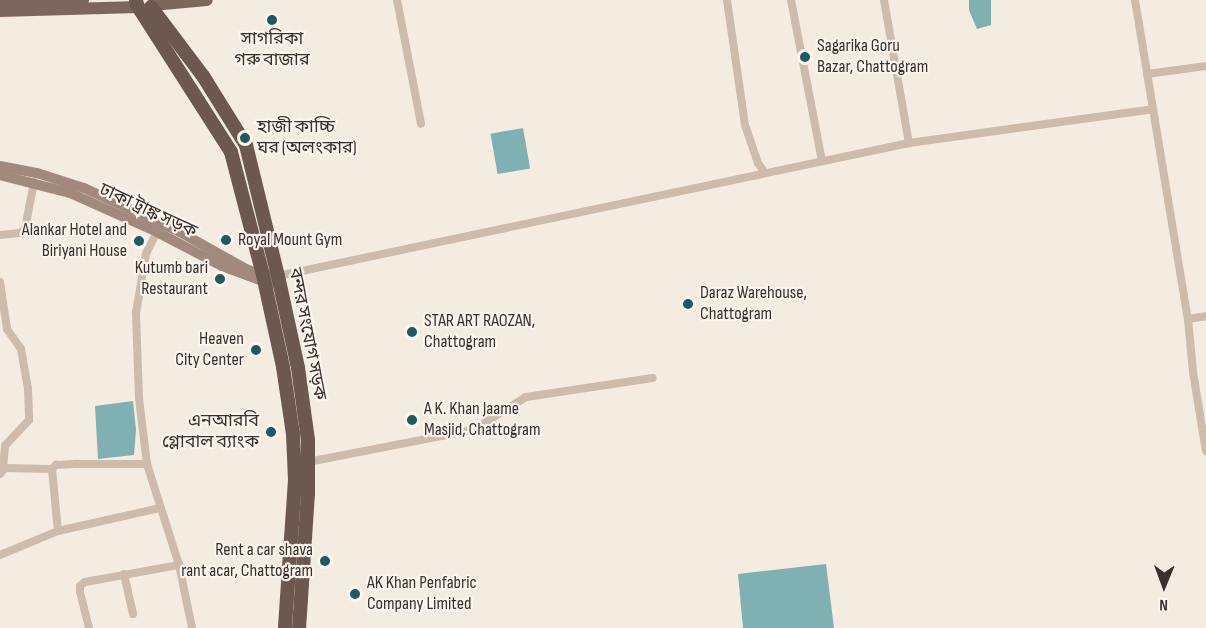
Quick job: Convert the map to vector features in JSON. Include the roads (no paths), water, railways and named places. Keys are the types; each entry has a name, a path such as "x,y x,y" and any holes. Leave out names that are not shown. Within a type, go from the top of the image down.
{"highway":[{"name":"বন্দর সংযোগ সড়ক","path":"146,5 231,152 283,367 292,434 294,480 285,628"},
{"name":"বন্দর সংযোগ সড়ক","path":"146,5 203,76 246,145 298,368 308,440 299,628"}],"main road":[{"path":"0,1 82,0"},
{"path":"0,11 207,0"},
{"name":"ঢাকা ট্রাঙ্ক সড়ক","path":"0,166 37,172 84,188 180,232 263,279"},
{"name":"ঢাকা ট্রাঙ্ক সড়ক","path":"0,175 70,193 157,232 222,266 263,279 279,280"}],"street":[{"path":"397,0 421,124"},
{"path":"727,0 745,125 758,163 765,173"},
{"path":"791,0 822,161"},
{"path":"884,0 909,143"},
{"path":"1135,0 1188,319 1193,372 1206,451"},
{"path":"1148,74 1206,66"},
{"path":"279,280 909,143 1153,109"},
{"path":"0,235 20,233 25,229 34,182"},
{"path":"157,232 146,255 136,314 139,398 147,464 179,565 192,628"},
{"path":"0,282 7,329 21,349 28,387 29,420 4,446 1,471 52,469 56,465 147,464"},
{"path":"1188,319 1206,316"},
{"path":"308,462 473,430 525,397 652,378"},
{"path":"52,469 58,531"},
{"path":"0,555 58,531 160,508"},
{"path":"89,628 80,586 85,582 179,565"},
{"path":"124,574 133,614"}],"water":[{"path":"969,0 991,0 991,25 977,29 969,10"},
{"path":"523,128 530,168 498,174 491,134"},
{"path":"133,401 136,430 134,455 98,459 95,406"},
{"path":"826,564 834,628 743,628 738,574"}],"place":[{"name":"সাগরিকা গরু বাজার","path":"272,20"},
{"name":"Sagarika Goru Bazar, Chattogram","path":"805,57"},
{"name":"হাজী কাচ্চি ঘর (অলংকার)","path":"245,138"},
{"name":"Royal Mount Gym","path":"226,240"},
{"name":"Alankar Hotel and Biriyani House","path":"139,241"},
{"name":"Kutumb bari Restaurant","path":"220,279"},
{"name":"Daraz Warehouse, Chattogram","path":"688,304"},
{"name":"STAR ART RAOZAN, Chattogram","path":"412,332"},
{"name":"Heaven City Center","path":"256,350"},
{"name":"A K. Khan Jaame Masjid, Chattogram","path":"412,420"},
{"name":"এনআরবি গ্লোবাল ব্যাংক","path":"271,432"},
{"name":"Rent a car shava rant acar, Chattogram","path":"325,561"},
{"name":"AK Khan Penfabric Company Limited","path":"355,594"}]}
